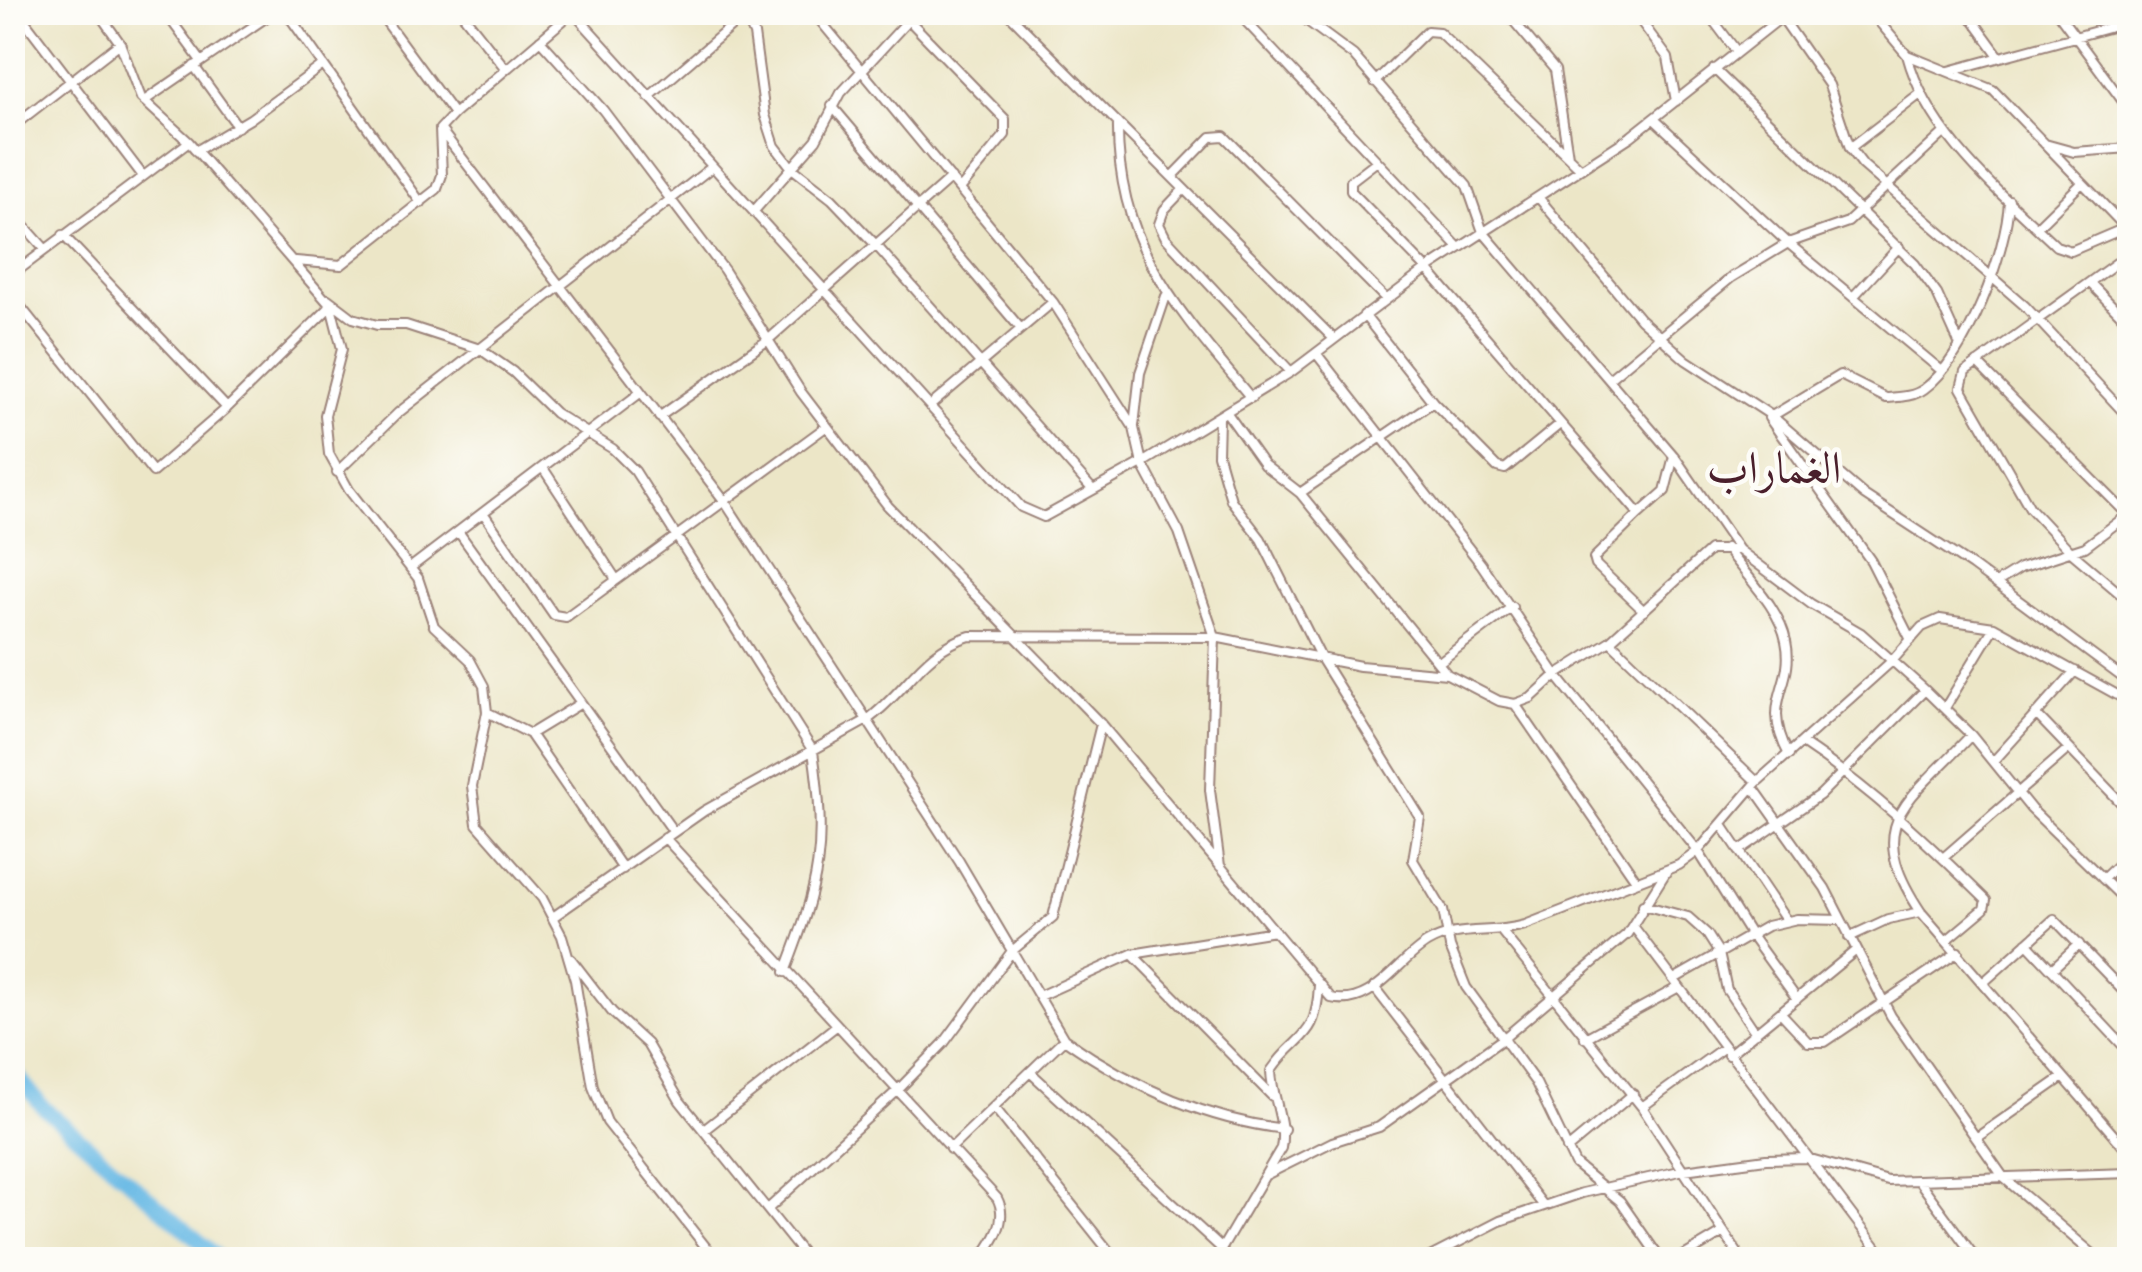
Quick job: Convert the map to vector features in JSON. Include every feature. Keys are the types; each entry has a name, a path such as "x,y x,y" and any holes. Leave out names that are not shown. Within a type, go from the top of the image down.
{"street":[{"path":"18,12 143,176"},
{"path":"98,12 120,43 144,101 189,142 331,306 342,349 325,434 337,472 410,568 423,590 434,626 478,672 487,712 472,786 477,824 553,916 568,955 598,1106 716,1260"},
{"path":"166,12 238,127"},
{"path":"144,101 274,12"},
{"path":"286,12 421,203"},
{"path":"379,12 454,114"},
{"path":"462,12 506,69"},
{"path":"296,262 341,264 421,203 436,189 442,175 440,130 573,12 930,406 1032,515 1044,517 1142,463 1291,372 1427,269 1654,119 1783,14 1829,85 1850,148 2040,320 2130,419"},
{"path":"813,12 1053,302 1134,428"},
{"path":"901,12 1005,120 1005,135 960,189"},
{"path":"754,211 816,140 832,106 916,12"},
{"path":"1007,12 1334,339"},
{"path":"1237,12 1459,248"},
{"path":"1295,12 1353,55 1467,186 1484,232 1674,456 1739,550 1811,604 1861,633 1945,708 2016,792 2130,905"},
{"path":"1313,25 1322,12"},
{"path":"1506,12 1560,82 1568,156"},
{"path":"1634,12 1668,58 1676,102"},
{"path":"1707,12 1738,52"},
{"path":"1871,12 1906,56 1919,95 1945,132 2056,246 2070,251 2127,230 1993,90 1906,56"},
{"path":"1968,12 2000,56"},
{"path":"2057,12 2130,110"},
{"path":"2107,12 2116,24"},
{"path":"649,96 746,13 754,34 764,116 776,146 792,168 875,244 1092,489"},
{"path":"1949,71 2130,22"},
{"path":"1375,82 1427,32 1439,32 1580,168"},
{"path":"540,40 604,110 888,506 1101,724 1331,998 1346,1002 1363,997 1425,944 1449,932 1502,932 1666,872 1698,851 1755,784 1911,640 1940,619 1994,627 2130,702"},
{"path":"12,128 120,43"},
{"path":"196,150 238,127 323,65"},
{"path":"1714,69 1899,247 1937,294 1959,343"},
{"path":"1850,148 1919,95"},
{"path":"832,106 1021,328"},
{"path":"1654,119 1788,243 1942,371"},
{"path":"1118,123 1122,197 1166,296 1251,398"},
{"path":"440,130 724,499 867,720 1064,1039 1130,1082 1163,1096 1233,1123 1284,1129"},
{"path":"1608,378 1732,277 1788,243 1838,228 1945,132"},
{"path":"1172,177 1211,137 1224,136 1386,299"},
{"path":"12,275 189,142"},
{"path":"2044,144 2074,152 2130,148"},
{"path":"1378,161 1351,182 1351,191 1427,269 1639,514"},
{"path":"337,472 398,413 712,167"},
{"path":"659,417 768,340 951,178"},
{"path":"2036,227 2082,182"},
{"path":"1184,189 1164,210 1159,224 1166,238 1291,372"},
{"path":"1538,196 1658,336 1767,414 1864,496 1996,584 2130,683"},
{"path":"1767,414 1840,375 1886,398 1915,394 1942,371 1994,278 2009,200"},
{"path":"12,212 45,249"},
{"path":"63,236 226,408"},
{"path":"1854,298 1899,247"},
{"path":"2130,253 1977,363 1962,380 1964,398 2018,492 2072,553 2130,602"},
{"path":"2090,283 2130,324"},
{"path":"324,295 353,318 377,325 406,325 480,348 586,434 613,449 634,471 812,751 820,817 815,896 785,972"},
{"path":"12,296 153,472 331,306"},
{"path":"1166,296 1140,373 1134,428 1142,463 1179,532 1215,637 1210,790 1220,866"},
{"path":"930,406 1053,302"},
{"path":"1364,315 1433,402 1502,469 1560,424"},
{"path":"1316,353 1512,607 1556,675 1698,851 1797,999"},
{"path":"1977,363 2128,514 2072,553 2038,561 1996,584"},
{"path":"410,568 460,534 640,394"},
{"path":"1300,493 1433,402"},
{"path":"1767,414 1871,561 1911,640"},
{"path":"1223,415 1264,464 1300,493 1447,674"},
{"path":"1223,415 1218,455 1224,484 1266,548 1321,658 1420,816 1413,860 1444,910 1466,987 1544,1096 1567,1149 1584,1174 1606,1187 1626,1208 1661,1260"},
{"path":"484,514 559,618 827,426"},
{"path":"12,446 20,456"},
{"path":"1644,611 1596,565 1594,558 1665,491 1674,456"},
{"path":"543,468 616,579"},
{"path":"460,534 673,832"},
{"path":"1726,548 1780,622 1787,642 1774,712 1775,730 1788,755"},
{"path":"553,916 673,832 867,720 891,703 935,650 970,636 1215,637 1321,658 1447,674 1499,701 1516,704 1531,698 1556,675 1610,641 1710,550 1739,550"},
{"path":"1438,662 1512,607"},
{"path":"1945,708 1994,627"},
{"path":"1610,641 1755,784 1816,873 1884,1005 2004,1178 2100,1260"},
{"path":"1993,762 2075,671"},
{"path":"1739,850 1820,795 1925,690"},
{"path":"530,734 581,703"},
{"path":"1516,704 1636,880"},
{"path":"487,712 530,734 624,869"},
{"path":"2036,714 2130,812"},
{"path":"769,1208 897,1091 944,1042 1012,951 1053,917 1101,724"},
{"path":"1971,735 1897,815 1890,841 1892,857 1921,912 2130,1154"},
{"path":"1802,743 1843,770 1897,815 1987,905 1946,940"},
{"path":"1943,858 2068,749"},
{"path":"1722,825 1786,920"},
{"path":"665,838 1001,1206 999,1227 980,1260"},
{"path":"2104,879 2130,853"},
{"path":"1266,1175 1332,1142 1379,1127 1504,1038 1633,926 1666,872"},
{"path":"1644,905 1697,923 1719,953 1727,990 1756,1033"},
{"path":"1850,938 1888,919 1921,912"},
{"path":"1984,982 2054,919 2130,998"},
{"path":"1585,1038 1750,934 1786,920 1841,920"},
{"path":"1633,926 1886,1260"},
{"path":"1039,996 1132,954 1275,931"},
{"path":"1502,932 1642,1106 1742,1260"},
{"path":"2028,943 2130,1054"},
{"path":"2052,969 2078,944"},
{"path":"1642,1106 1756,1033 1855,951"},
{"path":"1781,1013 1808,1042 1816,1045 1884,1005 1958,952"},
{"path":"1132,954 1272,1096"},
{"path":"568,955 612,1012 646,1044 680,1101 808,1260"},
{"path":"1215,1260 1281,1148 1284,1129 1272,1096 1271,1071 1306,1038 1317,1016 1319,985"},
{"path":"1374,987 1543,1206"},
{"path":"704,1130 836,1026"},
{"path":"950,1149 1064,1039"},
{"path":"1030,1072 1221,1248"},
{"path":"1976,1138 2063,1077"},
{"path":"1567,1149 1633,1094"},
{"path":"994,1107 1116,1260"},
{"path":"1424,1260 1478,1230 1543,1206 1684,1170 1807,1158 1867,1177 1919,1181 2130,1173"},
{"path":"1919,1181 1977,1260"},
{"path":"1677,1260 1724,1232"},
{"path":"1858,1260 1875,1246"}],"waterway":[{"path":"12,1069 43,1107 221,1260"}],"district":[{"name":"الغماراب","path":"1774,471"}]}
